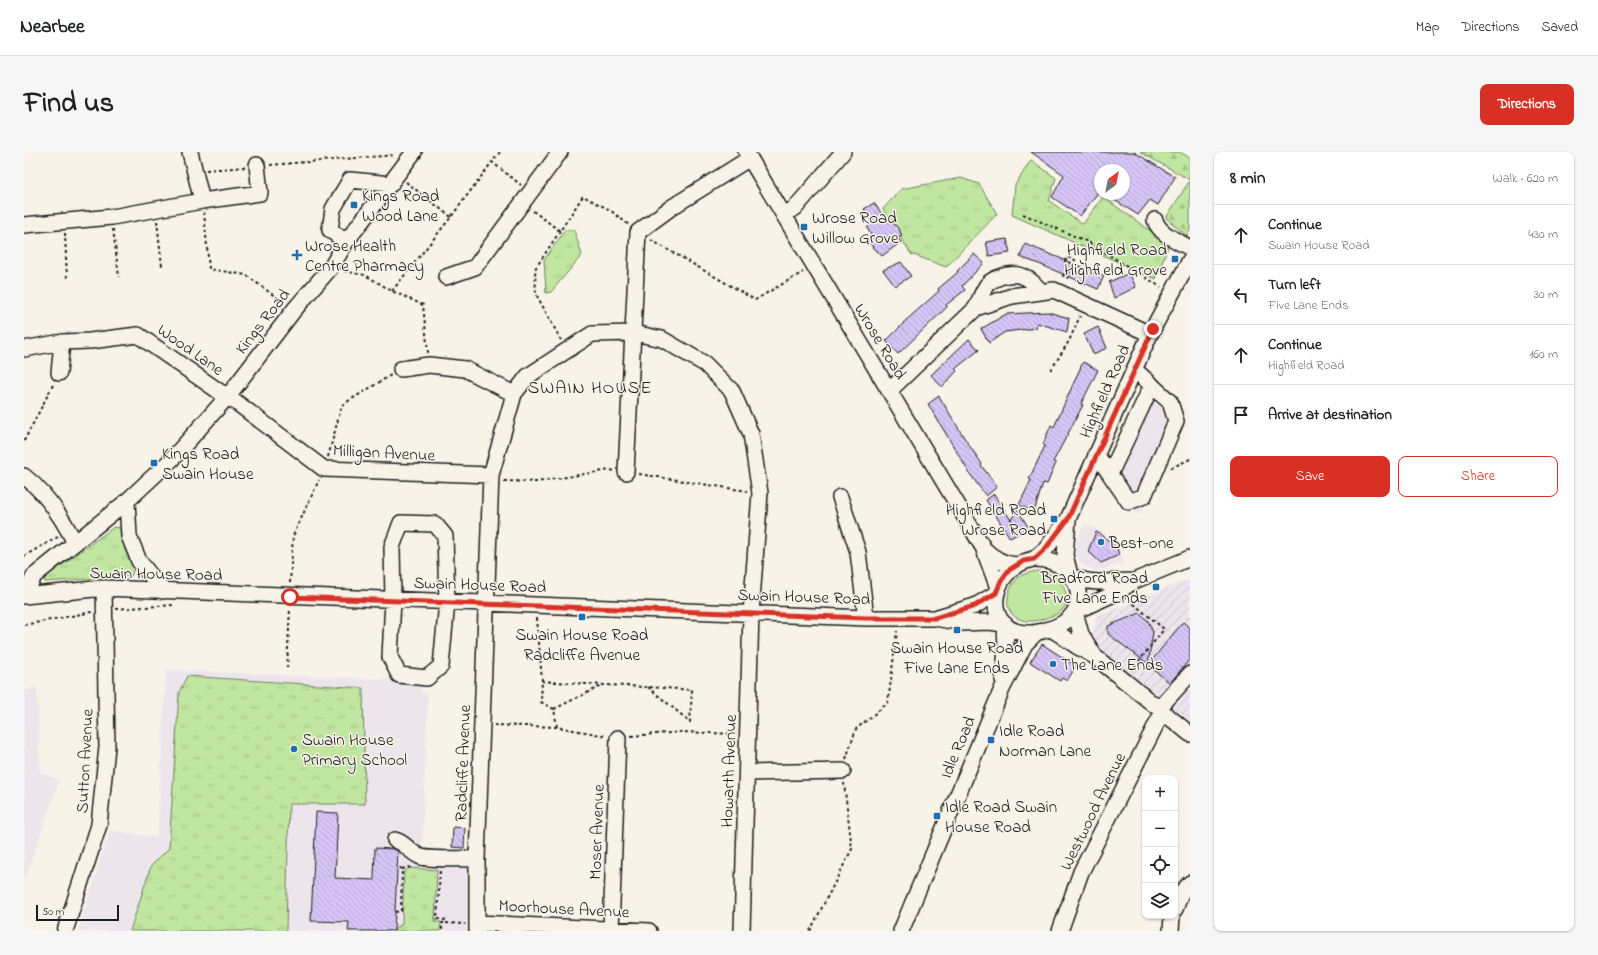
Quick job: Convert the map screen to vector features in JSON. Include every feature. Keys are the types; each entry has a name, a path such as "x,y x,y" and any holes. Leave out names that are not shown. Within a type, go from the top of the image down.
{"street":[{"path":"190,152 202,201"},
{"path":"446,277 475,267 560,152"},
{"path":"784,216 795,208 843,152"},
{"name":"Kings Road","path":"24,596 34,576 72,537 126,501 172,459 228,396 294,310 332,266 346,242 394,180 407,153"},
{"path":"626,472 638,232 748,155"},
{"name":"Wrose Road","path":"748,155 984,549 990,555 1003,562 1016,565"},
{"path":"24,225 112,218 202,201 260,193 257,166"},
{"path":"346,242 330,230 333,209 350,180 394,180"},
{"path":"1155,220 1157,226 1162,232 1190,248"},
{"name":"Highfield Road","path":"1034,559 1046,548 1068,519 1150,334 1190,260"},
{"path":"889,391 976,308 988,284 993,280 1015,273 1023,276 1036,285 1041,292"},
{"path":"976,308 1012,296 1054,290 1150,334"},
{"name":"Howarth Avenue","path":"514,394 528,376 592,334 634,333 662,339 705,364 732,391 751,434 760,493 751,613 748,773 742,931"},
{"name":"Wood Lane","path":"24,349 62,342 90,341 138,336 228,396"},
{"path":"59,373 62,342"},
{"path":"401,369 429,365 465,369 514,394"},
{"path":"1096,454 1129,502 1144,496 1176,421 1170,402 1134,369"},
{"path":"1110,474 1152,385"},
{"name":"Radcliffe Avenue","path":"474,926 491,475 514,394"},
{"name":"Milligan Avenue","path":"228,396 324,469 491,475"},
{"path":"24,476 38,486 72,537"},
{"path":"840,498 858,552 866,618"},
{"path":"126,501 129,536 139,560 163,591"},
{"name":"Highfield Road","path":"1068,519 1066,555 1071,576"},
{"path":"401,523 435,524 445,536 447,602 442,666 427,678 399,675 390,657 393,600 392,547 401,523"},
{"name":"Wrose Road","path":"984,549 987,561 993,572 997,591"},
{"path":"1075,612 1116,593 1134,581 1190,558"},
{"path":"1071,576 1078,593 1078,606 1075,612 1064,623 1051,629 1036,633 1016,631 1005,624 998,613 996,600 997,591 1005,575 1016,565 1024,561 1034,559 1052,561 1080,581 1095,583 1134,581"},
{"name":"Swain House Road","path":"24,596 104,588 290,597 866,618 935,618 963,623 989,622 1005,624"},
{"name":"Sutton Avenue","path":"65,931 99,825 107,747 104,588"},
{"name":"Swain House Road","path":"935,618 975,606 997,591"},
{"path":"1075,612 1081,634 1094,656"},
{"name":"Idle Road","path":"1002,689 1006,650 1005,624"},
{"path":"1051,629 1094,656 1190,734"},
{"name":"Idle Road","path":"900,931 1002,689 1025,644 1036,633"},
{"name":"Westwood Avenue","path":"1060,931 1081,872 1161,709 1190,674"},
{"name":"Moser Avenue","path":"611,930 618,738"},
{"path":"748,773 843,771"},
{"path":"395,840 402,842 414,854 423,858 477,859"},
{"path":"1178,902 1181,894 1190,882"},
{"path":"1171,931 1172,919"},
{"name":"Moorhouse Avenue","path":"474,926 649,931"}],"path":[{"path":"392,291 500,152"},
{"path":"195,171 407,153"},
{"path":"492,162 560,231"},
{"path":"394,180 451,217"},
{"path":"566,350 536,294 535,269 583,196 610,210 638,232 755,300 814,265"},
{"path":"202,201 209,269 246,275 294,310"},
{"path":"156,210 162,266"},
{"path":"1023,214 1088,242 1172,293"},
{"path":"112,218 118,277"},
{"path":"64,222 67,279"},
{"path":"1068,278 1074,264 1075,260 1067,256 1065,261 1074,264"},
{"path":"332,266 346,272 365,275 392,291 423,306 429,365"},
{"path":"1052,370 1069,341 1085,304"},
{"path":"24,441 59,373"},
{"path":"1170,468 1190,459"},
{"path":"24,556 72,537"},
{"path":"287,668 290,597"},
{"path":"1125,680 1164,629 1128,600"},
{"path":"24,625 104,609 174,605"},
{"path":"536,605 542,681 541,702 554,709 558,727"},
{"path":"810,931 852,849 843,771 856,729 888,703 899,618"},
{"path":"542,681 602,686 648,687 692,690 690,722 648,687"},
{"path":"554,709 602,686"},
{"path":"395,912 401,911 402,869 397,866"},
{"path":"440,868 437,919 445,920 445,923 474,926"},
{"path":"442,931 442,924 445,923"}],"shaded area":[{"path":"1152,371 1184,414 1142,512 1136,514 1109,475 1105,477"},
{"path":"1084,524 1097,529 1115,542 1124,563 1105,569 1094,570 1083,565 1079,560 1076,548 1077,541"},
{"path":"1190,579 1190,721 1094,646 1093,634 1097,616"},
{"name":"Swain House Primary School","path":"166,670 422,681 421,692 428,693 422,848 472,850 470,931 78,931 110,830 157,838"},
{"path":"37,687 40,772 59,780 24,882 24,691"}],"green space":[{"path":"1140,152 1180,152 1190,158 1190,180"},
{"path":"1031,160 1056,178 1049,201 1083,224 1101,200 1107,200 1169,244 1156,279 1012,215 1015,185"},
{"path":"961,178 979,184 997,214 946,267 911,254 883,209 901,189"},
{"path":"1190,180 1190,230 1187,236 1166,218"},
{"path":"565,230 574,230 582,255 551,292 546,293 544,260"},
{"path":"114,527 121,528 125,550 134,568 131,576 45,582 44,578"},
{"path":"1038,571 1053,575 1061,582 1066,592 1066,603 1060,612 1052,616 1035,621 1022,620 1011,613 1008,601 1010,588 1020,576"},
{"path":"187,676 363,688 365,804 289,804 286,931 130,931 151,866 169,848 179,692"},
{"path":"409,868 437,870 435,922 441,922 440,931 394,931 394,929 402,924 404,872"}],"building":[{"path":"1031,152 1134,152 1175,177 1158,205 1150,200 1138,215 1114,200 1130,200 1130,164 1094,164 1094,198 1080,216 1052,197 1064,175"},
{"path":"874,203 887,221 893,223 899,229 902,236 898,238 901,242 882,256 867,241 871,235 867,228 872,223 864,209"},
{"path":"1007,239 1010,253 989,256 986,242"},
{"path":"1025,244 1104,276 1098,289 1020,257"},
{"path":"974,254 984,263 962,286 965,290 946,305 947,307 898,354 886,341 903,323 939,291 938,289 958,272 957,271"},
{"path":"901,262 911,276 895,286 883,270"},
{"path":"1129,273 1136,287 1114,298 1109,282"},
{"path":"1048,312 1069,318 1067,332 1037,323 1036,328 1005,332 989,343 981,329 1006,314"},
{"path":"1098,327 1107,348 1093,354 1084,334"},
{"path":"969,339 979,350 955,369 957,371 942,387 931,375"},
{"path":"1083,362 1098,370 1081,404 1083,405 1053,462 1056,463 1047,484 1043,483 1034,512 1019,505 1031,480 1029,479 1045,446 1043,444 1051,425 1054,427"},
{"path":"939,396 982,464 981,465 997,487 986,496 970,474 928,404"},
{"path":"994,494 1011,520 1017,509 1029,528 1010,538 986,500"},
{"name":"Best-one","path":"1096,532 1102,535 1117,548 1119,555 1101,563 1088,551"},
{"path":"1140,613 1148,621 1153,632 1148,664 1108,634 1108,626"},
{"path":"1183,622 1190,628 1190,659 1170,683 1148,665"},
{"name":"The Lane Ends","path":"1042,644 1076,666 1067,681 1062,678 1060,681 1030,662"},
{"path":"316,812 338,813 335,878 374,880 375,848 393,849 398,851 394,931 348,931 349,922 311,921"},
{"path":"453,827 465,828 464,848 452,847"}],"place":[{"name":"Kings Road Wood Lane","path":"354,205"},
{"name":"Wrose Road Willow Grove","path":"804,227"},
{"name":"Wrose Health Centre Pharmacy","path":"297,255"},
{"name":"Highfield Road Highfield Grove","path":"1175,259"},
{"name":"Kings Road Swain House","path":"154,463"},
{"name":"Highfield Road Wrose Road","path":"1054,519"},
{"name":"Best-one","path":"1101,542"},
{"name":"Bradford Road Five Lane Ends","path":"1156,587"},
{"name":"Swain House Road Radcliffe Avenue","path":"582,617"},
{"name":"Swain House Road Five Lane Ends","path":"957,630"},
{"name":"The Lane Ends","path":"1053,664"},
{"name":"Idle Road Norman Lane","path":"991,740"},
{"name":"Swain House Primary School","path":"294,749"},
{"name":"Idle Road Swain House Road","path":"937,816"}],"district":[{"name":"SWAIN HOUSE","path":"590,387"}],"route":[{"path":"290,597 866,618 935,618 975,606 984,602 996,593 1001,581 1009,570 1024,561 1034,559 1040,554 1053,540 1068,519 1153,329"}]}
